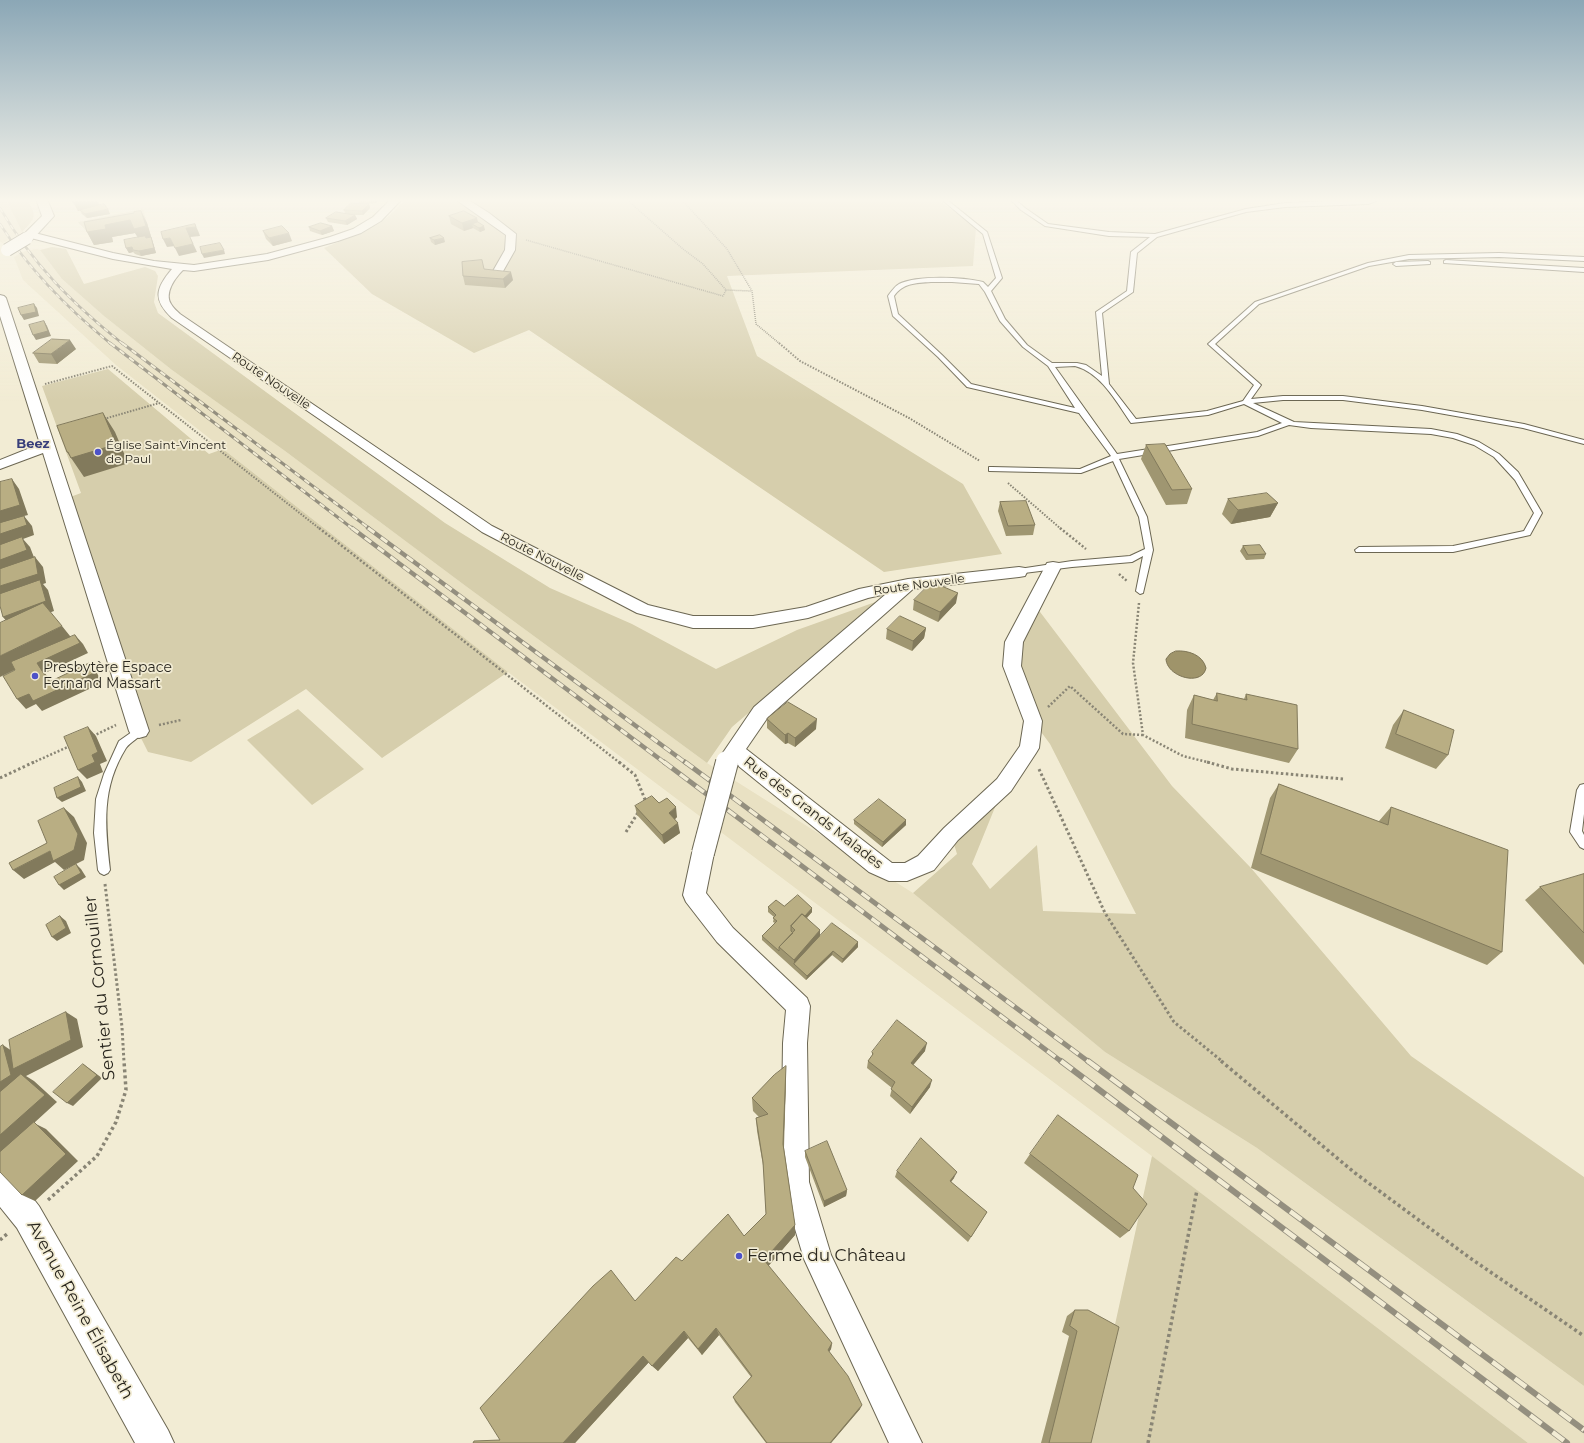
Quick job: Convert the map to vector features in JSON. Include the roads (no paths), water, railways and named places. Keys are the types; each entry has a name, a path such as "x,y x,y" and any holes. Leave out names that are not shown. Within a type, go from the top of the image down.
{"main road":[{"name":"Avenue Reine Élisabeth","path":"0,1181 28,1217 155,1443"}],"street":[{"path":"176,266 194,268 205,266"},
{"path":"498,271 501,266"},
{"name":"Route Nouvelle","path":"180,267 168,279 165,292 165,304 176,316 487,529 643,609 693,622 753,622 808,612 865,593 908,584 1019,572"},
{"path":"0,298 137,724"},
{"path":"0,465 48,446"},
{"name":"Rue des Grands Malades","path":"908,584 761,712 731,755 877,865 889,872 907,872 926,863 952,834 1004,785 1029,748 1032,721 1012,666 1014,642 1053,567"},
{"path":"731,755 703,853 694,895 725,935 798,1006 794,1043 794,1182 818,1259 906,1443"}],"lane":[{"path":"988,291 999,278 995,266"},
{"path":"1106,384 1098,312 1130,292 1133,266"},
{"path":"1245,402 1258,385 1211,344 1257,303 1364,266"},
{"path":"1523,266 1584,270"},
{"path":"1080,411 969,386 940,356 895,315 891,296 901,285 924,282 963,280 981,283 988,291 1002,320 1025,346 1050,365 1080,411 1115,457 1142,517 1149,550 1140,591"},
{"path":"1050,365 1076,364 1092,371 1106,384 1134,421 1208,413 1245,402 1283,398 1351,399 1422,408 1524,426 1584,442"},
{"path":"1245,402 1289,423 1352,429 1397,428 1435,431 1467,439 1491,451 1515,474 1538,513 1527,533 1453,549 1359,550"},
{"path":"992,469 1081,471 1115,457 1258,434 1289,423"},
{"path":"1019,572 1132,559 1149,550"},
{"path":"104,870 100,833 101,799 109,774 123,744 137,724"},
{"path":"1584,788 1582,790 1576,832 1584,844"}],"railway":[{"path":"31,266 65,303 111,344"},
{"path":"40,266 87,314 123,344"},
{"path":"110,343 353,529"},
{"path":"122,343 370,529"},
{"path":"352,528 665,763"},
{"path":"368,528 686,763"},
{"path":"664,762 1062,1062"},
{"path":"685,762 1089,1062"},
{"path":"1061,1061 1567,1443"},
{"path":"1088,1061 1584,1430"}],"place":[{"name":"Église Saint-Vincent de Paul","path":"98,452"},
{"name":"Presbytère Espace Fernand Massart","path":"35,676"},
{"name":"Ferme du Château","path":"739,1256"}],"district":[{"name":"Beez","path":"33,444"}]}
